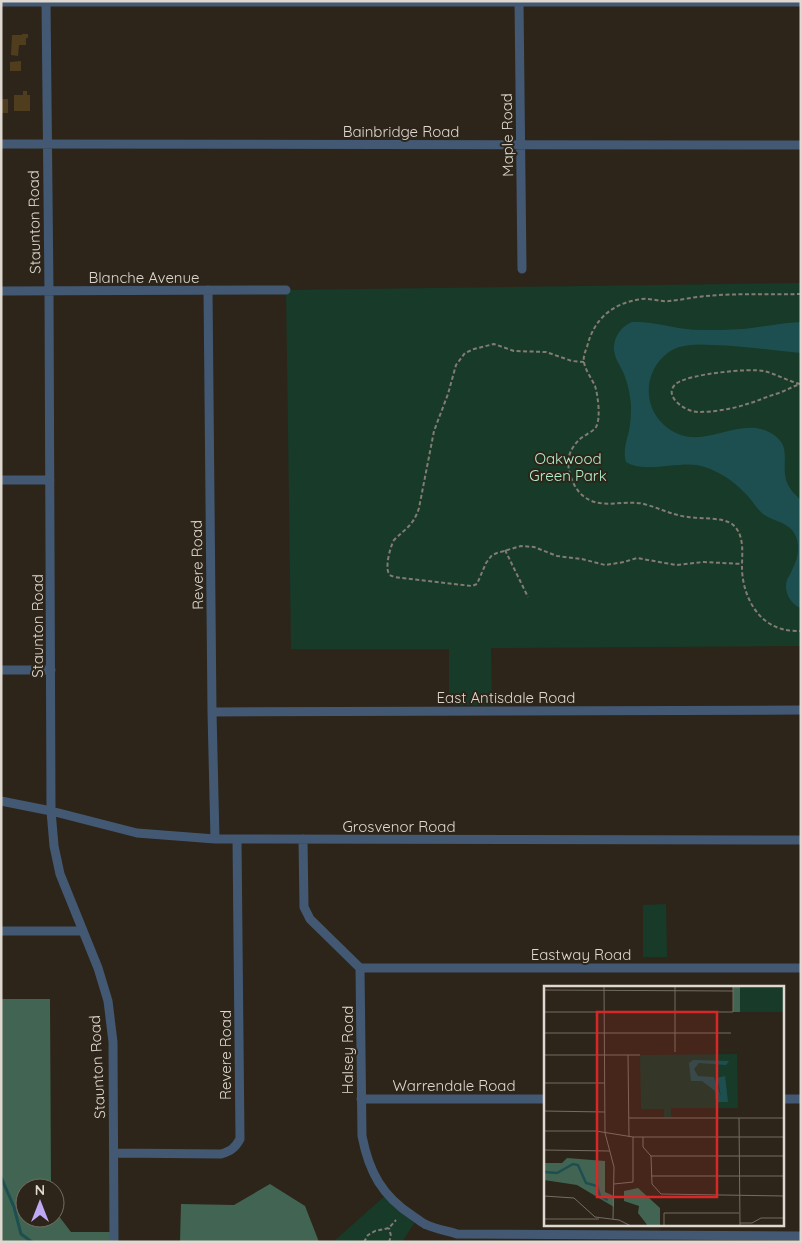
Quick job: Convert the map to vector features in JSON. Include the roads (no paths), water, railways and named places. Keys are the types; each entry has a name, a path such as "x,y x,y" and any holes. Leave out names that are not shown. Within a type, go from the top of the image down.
{"street":[{"name":"Maple Road","path":"519,1 522,269"},
{"path":"1,2 801,2"},
{"name":"Staunton Road","path":"46,2 51,810 54,846 60,874 98,968 108,1001 113,1042 114,1242"},
{"name":"Bainbridge Road","path":"1,144 801,145"},
{"name":"Revere Road","path":"208,290 215,839"},
{"name":"Blanche Avenue","path":"1,291 286,290"},
{"path":"1,480 50,480"},
{"path":"1,670 51,670"},
{"name":"East Antisdale Road","path":"212,712 801,710"},
{"name":"Grosvenor Road","path":"1,801 51,810 137,833 215,839 801,840"},
{"name":"Revere Road","path":"114,1153 221,1154 230,1151 240,1139 238,839"},
{"path":"303,839 304,907 310,919 360,968"},
{"path":"1,931 83,931"},
{"name":"Eastway Road","path":"360,968 801,968"},
{"name":"Halsey Road","path":"360,968 362,1136 366,1156 380,1185 392,1201 412,1216 426,1224 457,1234 801,1236"},
{"name":"Warrendale Road","path":"361,1099 544,1099"},
{"path":"784,1099 801,1099"}],"water":[{"path":"632,322 683,329 727,330 801,322 801,353 700,344 683,346 672,350 660,360 652,373 649,395 654,412 661,422 676,433 687,437 699,437 746,428 758,428 769,432 780,441 784,451 785,475 788,485 801,500 801,608 791,601 786,589 787,580 798,554 798,543 794,532 790,528 763,514 736,484 711,469 689,464 641,467 626,462 625,447 631,405 627,382 616,357 614,346 620,331"}],"waterway":[{"path":"1,1177 14,1207 21,1234 32,1242"}],"park label":[{"name":"Oakwood Green Park","path":"568,466"}]}
